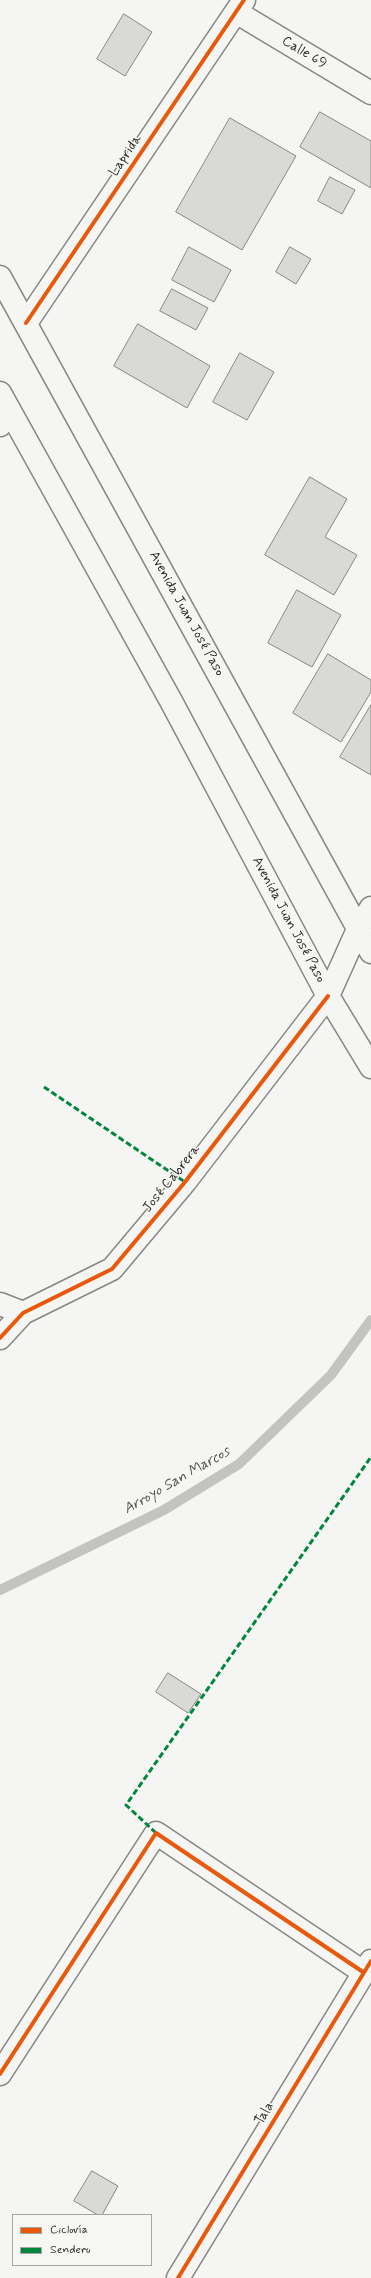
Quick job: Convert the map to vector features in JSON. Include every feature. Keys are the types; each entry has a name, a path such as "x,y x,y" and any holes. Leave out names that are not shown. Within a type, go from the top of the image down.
{"street":[{"name":"Calle 69","path":"240,6 371,93"},
{"name":"Laprida","path":"26,323 240,6"},
{"name":"Avenida Juan José Paso","path":"0,277 359,927 371,952"},
{"name":"Avenida Juan José Paso","path":"3,410 171,701 328,996 371,1067"},
{"name":"José Cabrera","path":"0,1338 23,1313 112,1269 185,1182 328,996 359,927 371,908"},
{"path":"0,1304 23,1313"},
{"path":"0,2074 156,1833 367,1966"},
{"name":"Tala","path":"178,2278 367,1966"}],"building":[{"path":"124,14 152,32 125,76 97,59"},
{"path":"320,112 371,141 371,188 300,147"},
{"path":"230,118 296,156 242,250 176,212"},
{"path":"330,177 355,190 342,214 318,201"},
{"path":"189,247 231,270 214,302 172,280"},
{"path":"290,247 311,259 296,284 276,272"},
{"path":"172,289 208,308 196,330 160,311"},
{"path":"138,324 210,366 187,408 114,366"},
{"path":"240,353 274,372 247,420 213,402"},
{"path":"310,477 347,499 325,537 357,555 334,595 265,555"},
{"path":"297,590 341,615 312,667 268,643"},
{"path":"328,654 371,680 371,692 341,742 293,713"},
{"path":"371,705 371,775 340,757"},
{"path":"168,1673 201,1694 188,1713 156,1692"},
{"path":"92,2171 118,2186 103,2214 96,2214 74,2201"}],"waterway":[{"name":"Arroyo San Marcos","path":"0,1590 164,1510 239,1464 331,1375 371,1320"}],"marked path":[{"path":"44,1087 185,1182"},
{"path":"156,1833 126,1805 371,1457"}],"cycle path":[{"path":"26,323 244,0"},
{"path":"0,1338 23,1313 112,1269 185,1182 328,996"},
{"path":"0,2074 156,1833 363,1972"},
{"path":"178,2278 371,1961"}]}
